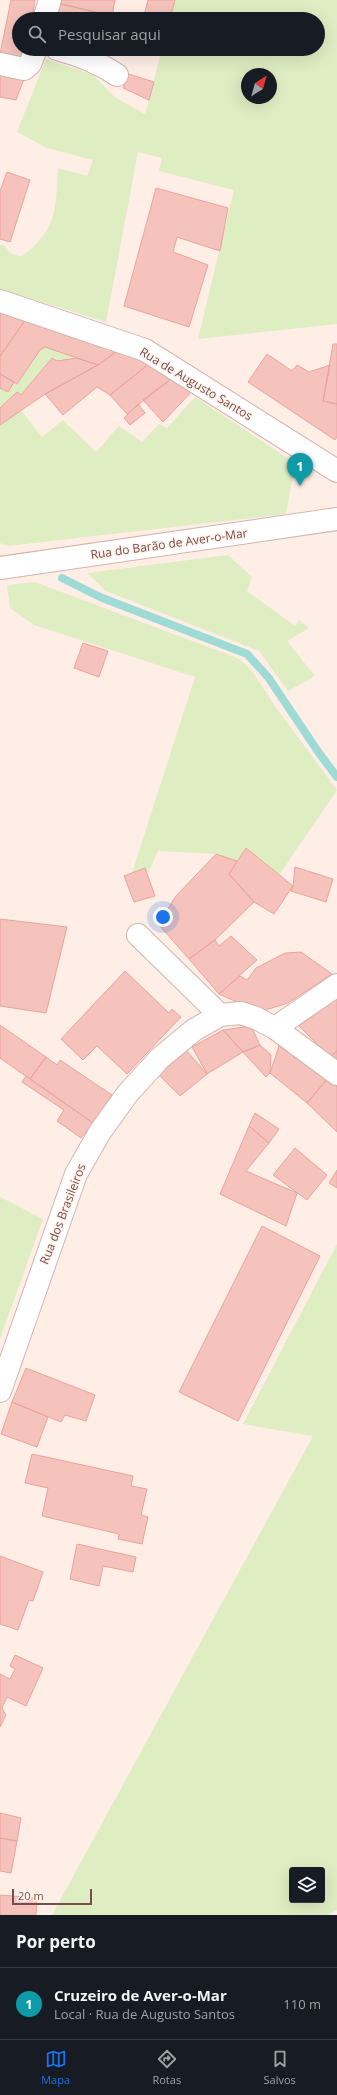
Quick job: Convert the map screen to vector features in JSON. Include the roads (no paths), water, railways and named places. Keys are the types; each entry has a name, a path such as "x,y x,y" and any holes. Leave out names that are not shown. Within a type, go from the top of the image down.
{"street":[{"path":"46,12 50,0"},
{"path":"0,64 24,69 30,64 33,56"},
{"path":"82,56 117,75"},
{"name":"Rua de Augusto Santos","path":"0,301 145,350 337,471"},
{"name":"Rua do Barão de Aver-o-Mar","path":"0,568 337,520"},
{"path":"138,935 220,1015 241,1013 256,1018 275,1028 337,1074"},
{"path":"275,1028 337,985"},
{"name":"Rua dos Brasileiros","path":"0,1391 76,1174 100,1132 128,1093 160,1058 194,1030 220,1015"}],"waterway":[{"path":"62,578 100,597 247,654 268,677 337,777"}],"place":[{"name":"Cruzeiro de Aver-o-Mar","path":"300,486"}]}
